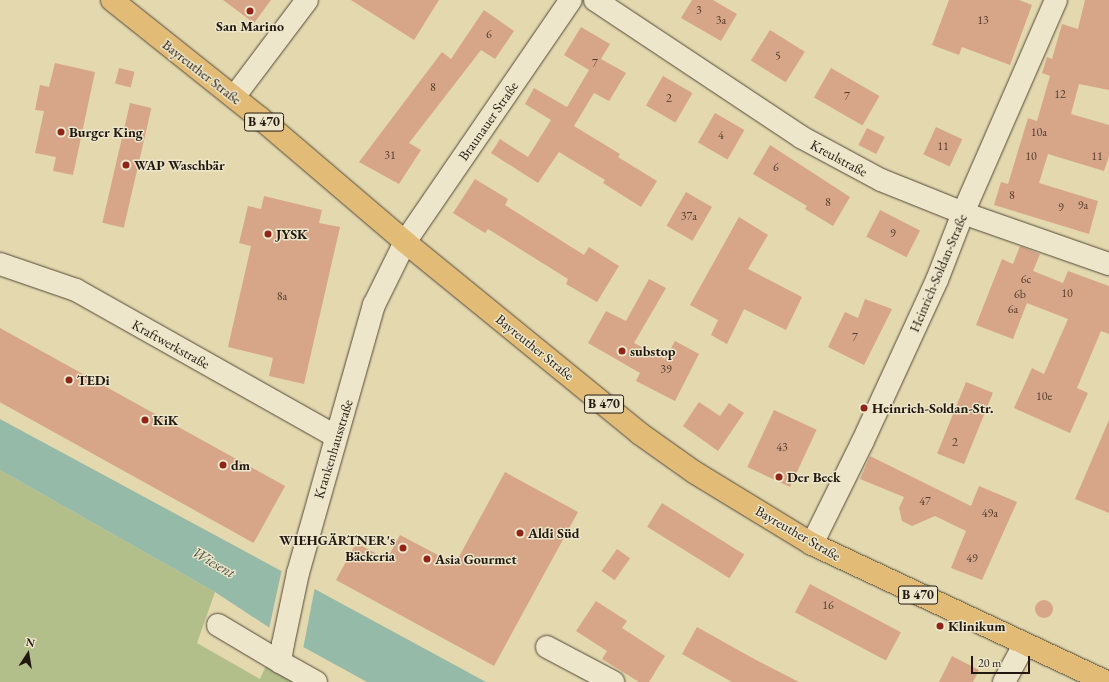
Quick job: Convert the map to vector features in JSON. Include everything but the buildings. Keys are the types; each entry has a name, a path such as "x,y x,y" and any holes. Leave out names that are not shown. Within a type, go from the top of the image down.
{"main road":[{"name":"Bayreuther Straße","path":"112,0 234,97 404,242 639,433 694,472 812,544 1107,682"}],"street":[{"path":"234,97 307,0"},
{"name":"Braunauer Straße","path":"404,242 571,0"},
{"name":"Kreulstraße","path":"595,0 801,137 881,180 963,213 1109,264"},
{"name":"Heinrich-Soldan-Straße","path":"812,544 937,280 963,213 1056,0"},
{"name":"Krankenhausstraße","path":"281,653 298,577 335,436 374,305 404,242"},
{"name":"Kraftwerkstraße","path":"0,264 76,290 335,436"},
{"path":"218,625 281,653 316,682"},
{"path":"1004,682 1024,644"},
{"path":"547,647 613,682"}],"shaded area":[{"path":"0,470 215,592 197,643 260,679 268,661 305,682 0,682"}],"water":[{"name":"Wiesent","path":"0,419 486,682 367,682 276,632 215,592 0,470"}],"pier":[{"path":"282,569 315,587 303,649 269,629"}],"place":[{"name":"San Marino","path":"250,11"},
{"name":"Burger King","path":"61,132"},
{"name":"WAP Waschbär","path":"126,165"},
{"name":"JYSK","path":"268,234"},
{"name":"substop","path":"622,351"},
{"name":"TEDi","path":"69,380"},
{"name":"Heinrich-Soldan-Str.","path":"864,408"},
{"name":"KiK","path":"145,420"},
{"name":"dm","path":"223,465"},
{"name":"Der Beck","path":"779,477"},
{"name":"Aldi Süd","path":"520,533"},
{"name":"WIEHGÄRTNER's Bäckeria","path":"403,548"},
{"name":"Asia Gourmet","path":"427,559"},
{"name":"Klinikum","path":"940,626"}]}
